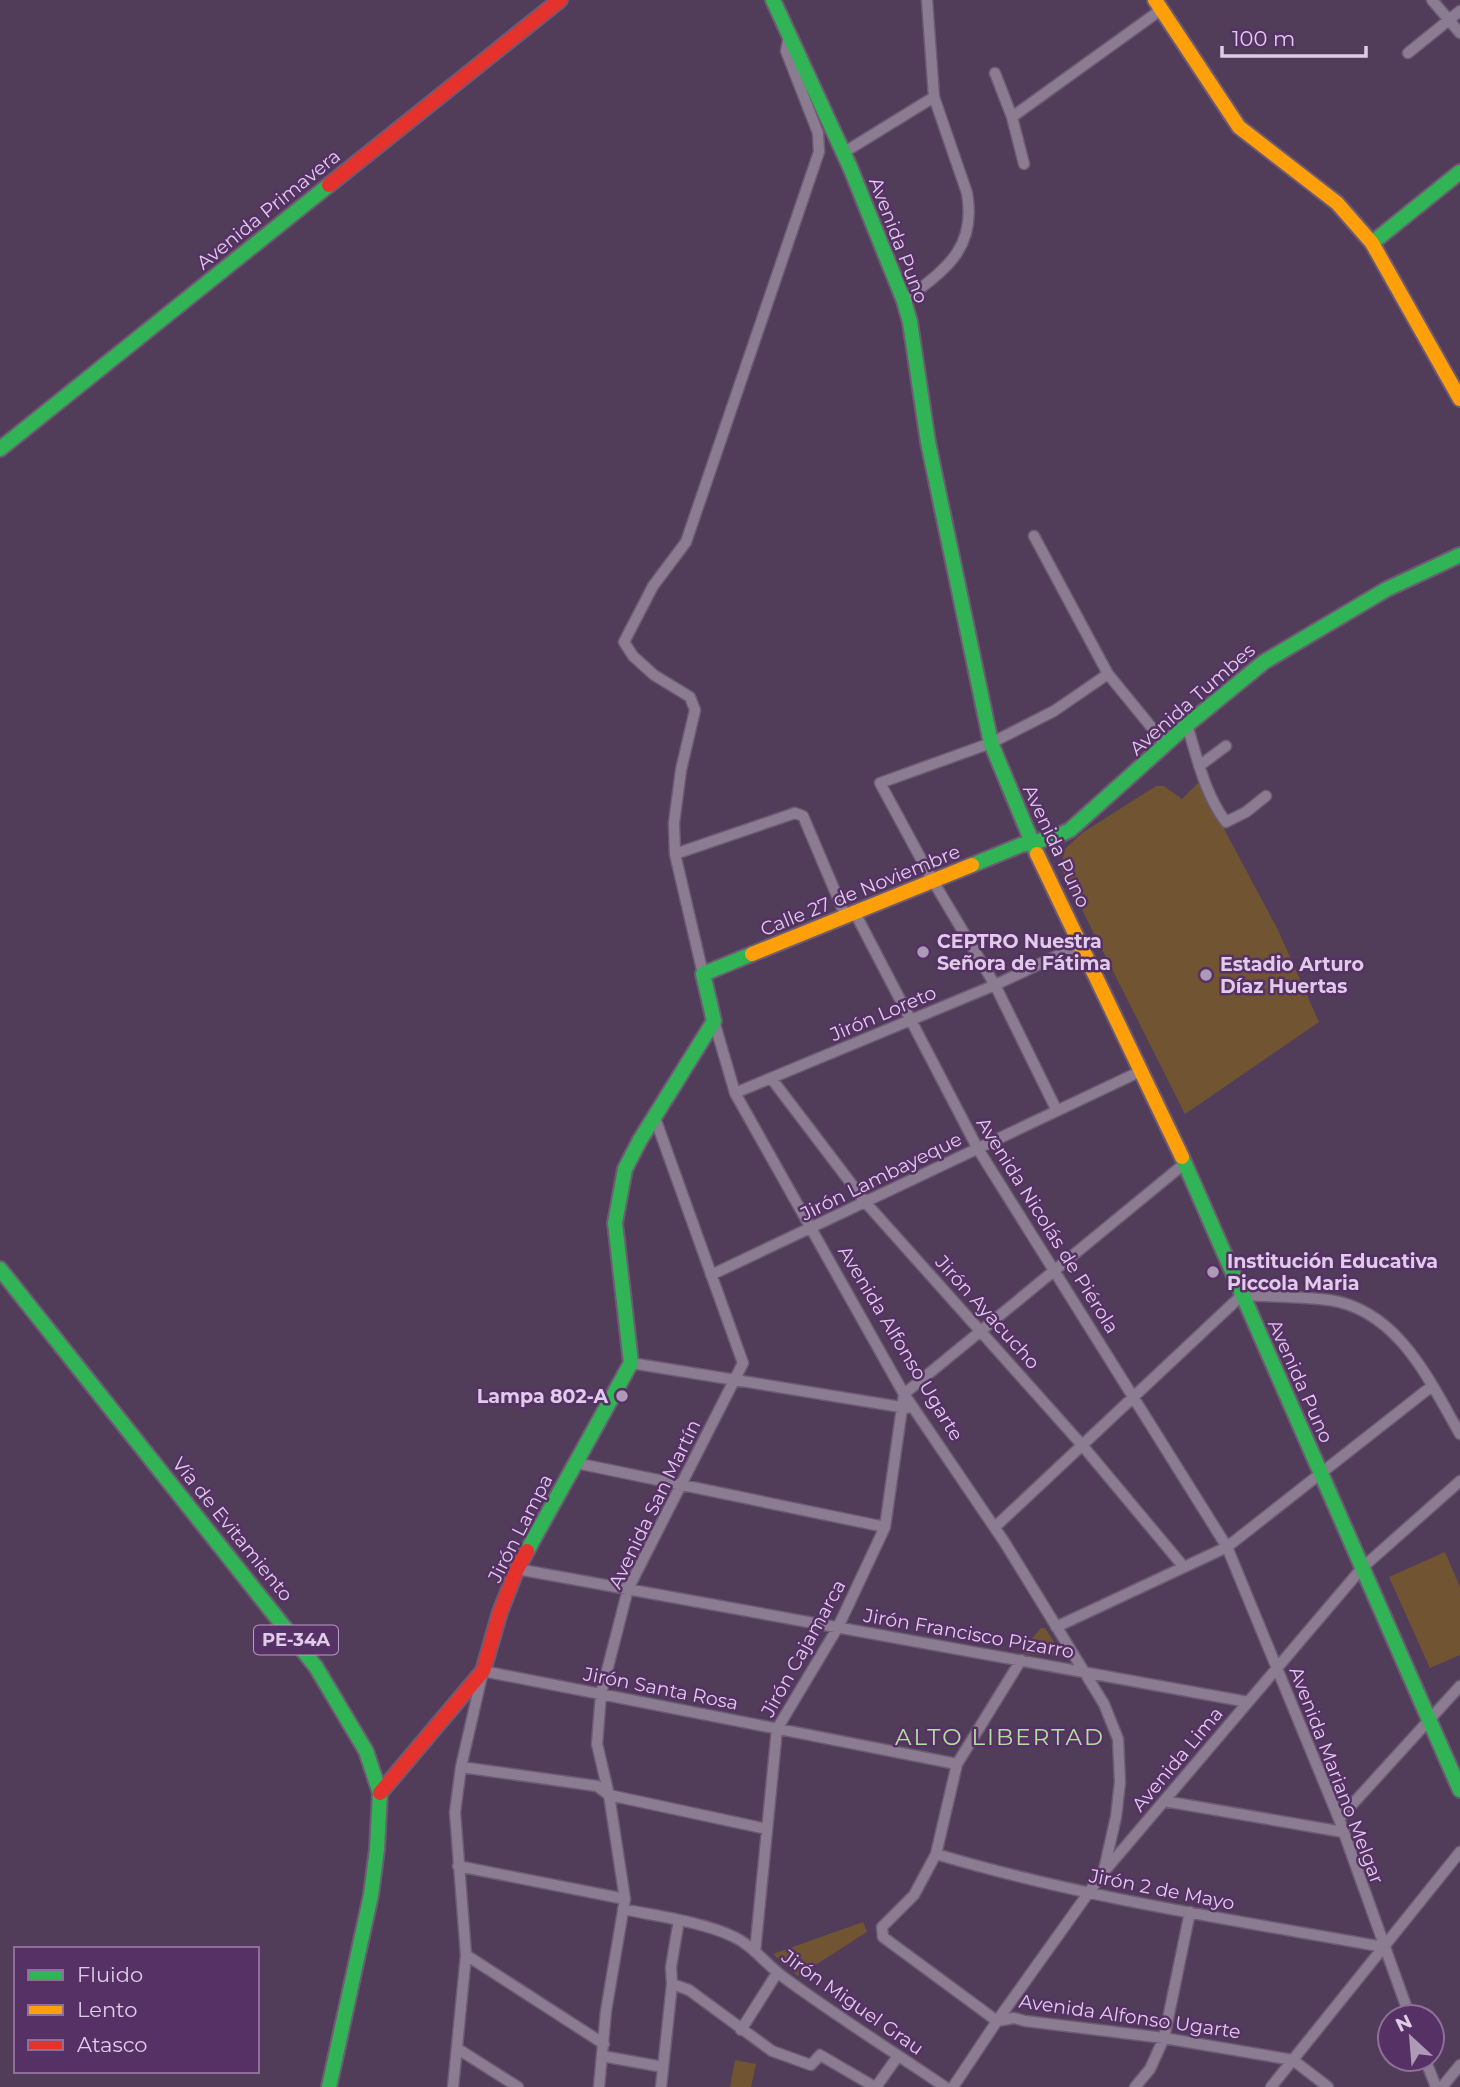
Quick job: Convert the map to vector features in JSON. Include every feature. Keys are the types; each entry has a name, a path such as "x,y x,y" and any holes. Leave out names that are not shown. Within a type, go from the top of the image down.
{"main road":[{"name":"Avenida Primavera","path":"0,449 560,0"},
{"name":"Avenida Puno","path":"773,0 843,153 904,301 910,322 928,442 991,743 1032,843 1184,1164 1460,1790"},
{"path":"1158,4 1239,127 1337,203 1372,243 1460,399"},
{"path":"1372,243 1460,172"},
{"name":"Avenida Tumbes","path":"1032,843 1070,830 1187,725 1247,674 1280,651 1387,589 1460,555"},
{"name":"Calle 27 de Noviembre","path":"703,974 1021,845 1032,843"},
{"name":"Avenida Alfonso Ugarte","path":"703,974 714,1021"},
{"path":"631,1363 615,1223 625,1169 714,1021"},
{"name":"Vía de Evitamiento","path":"0,1269 316,1667 366,1751 380,1793 377,1849 371,1895 329,2087"},
{"name":"Jirón Lampa","path":"483,1671 500,1612 517,1569 631,1363"},
{"path":"380,1793 483,1671"}],"street":[{"path":"904,301 954,260 965,237 969,207 934,97 927,0"},
{"path":"1433,0 1460,33"},
{"path":"1012,117 1158,4"},
{"path":"1408,53 1460,11"},
{"name":"Avenida Alfonso Ugarte","path":"703,974 675,854 674,823 681,770 695,710 690,697 654,675 633,656 624,642 653,586 686,542 819,152 818,133 786,51 789,35"},
{"path":"995,72 1012,117 1024,164"},
{"path":"843,153 934,97"},
{"path":"1034,536 1108,674 1166,745"},
{"path":"1057,1111 995,985 933,881 880,783 991,743 1054,711 1108,674"},
{"path":"1187,725 1199,766 1226,822 1246,812 1266,796"},
{"path":"1199,766 1226,746"},
{"name":"Avenida Nicolás de Piérola","path":"675,854 794,813 803,816 850,915 911,1020 978,1149 1227,1547"},
{"name":"Jirón Loreto","path":"735,1093 995,985 1082,944"},
{"name":"Avenida Alfonso Ugarte","path":"714,1021 735,1093 810,1230 904,1394 995,1527 1104,1704 1118,1739 1120,1782 1116,1817 1103,1874"},
{"name":"Jirón Lambayeque","path":"711,1275 1141,1070"},
{"name":"Jirón Ayacucho","path":"771,1078 866,1203 1082,1445 1183,1566"},
{"name":"Avenida San Martín","path":"599,2087 606,2011 624,1904 609,1795 597,1744 601,1694 628,1589 743,1363 655,1118"},
{"path":"904,1394 1184,1164"},
{"path":"995,1527 1242,1295 1330,1300 1360,1309 1384,1323 1402,1341 1460,1434"},
{"path":"631,1363 915,1410"},
{"path":"1056,1626 1227,1547 1432,1386"},
{"name":"Jirón Cajamarca","path":"755,1952 777,1729 838,1627 885,1527 904,1394"},
{"path":"576,1463 885,1527"},
{"name":"Avenida Lima","path":"953,2087 1103,1874 1164,1801 1362,1568 1460,1481"},
{"name":"Avenida Mariano Melgar","path":"1227,1547 1339,1819 1405,2003"},
{"name":"Jirón Francisco Pizarro","path":"517,1569 1248,1702"},
{"name":"Avenida Alfonso Ugarte","path":"1021,1660 957,1764 936,1854 914,1895 882,1927 883,1937 997,2021 1014,2018 1164,2038 1293,2060 1328,2087"},
{"name":"Jirón Santa Rosa","path":"483,1671 957,1764"},
{"name":"Jirón Lampa","path":"453,2087 466,1955 455,1812 461,1767 483,1671"},
{"path":"1339,1819 1460,1686"},
{"path":"461,1767 597,1786 609,1795 767,1829"},
{"path":"1164,1801 1343,1832"},
{"path":"1271,2087 1460,1852"},
{"name":"Jirón 2 de Mayo","path":"936,1854 1010,1876 1089,1894 1384,1947"},
{"name":"Jirón Miguel Grau","path":"458,1866 624,1904 733,1936 755,1952 776,1973 945,2087"},
{"path":"1135,2087 1150,2069 1164,2038 1190,1912"},
{"path":"661,2087 672,1984 671,1967 679,1920"},
{"path":"466,1955 604,2044"},
{"path":"741,2030 776,1973"},
{"path":"672,1984 688,1990 772,2051 811,2065 820,2055 875,2087 898,2056"},
{"path":"458,2049 518,2087"},
{"path":"602,2056 663,2067"},
{"path":"1442,2087 1460,2065"}],"shaded area":[{"name":"Estadio Arturo Díaz Huertas","path":"1199,782 1277,928 1319,1022 1185,1114 1061,868 1065,849 1082,833 1156,786 1164,786 1182,799"},
{"path":"1445,1552 1460,1587 1460,1655 1430,1668 1389,1577"},
{"path":"1041,1628 1045,1628 1063,1656 1024,1654 1023,1649"},
{"path":"863,1922 867,1932 798,1976 773,1954"},
{"path":"735,2060 756,2064 751,2087 730,2087"}],"traffic: fast":[{"path":"773,0 850,167 904,301 910,322 928,442 991,743 1037,854"},
{"path":"1372,243 1460,172"},
{"path":"0,449 329,185"},
{"path":"972,865 1021,845 1055,837 1070,830 1187,725 1264,662 1387,589 1460,555"},
{"path":"527,1551 631,1363 615,1223 625,1169 714,1021 703,974 752,954"},
{"path":"1182,1157 1460,1790"},
{"path":"0,1269 316,1667 366,1751 380,1793 377,1849 371,1895 329,2087"}],"traffic: slow":[{"path":"1155,0 1239,127 1337,203 1372,243 1460,399"},
{"path":"1037,854 1182,1157"},
{"path":"752,954 972,865"}],"traffic: jam":[{"path":"329,185 560,0"},
{"path":"380,1793 483,1671 500,1612 527,1551"}],"place":[{"name":"CEPTRO Nuestra Señora de Fátima","path":"923,952"},
{"name":"Estadio Arturo Díaz Huertas","path":"1206,975"},
{"name":"Institución Educativa Piccola Maria","path":"1213,1272"},
{"name":"Lampa 802-A","path":"622,1396"}],"district":[{"name":"ALTO LIBERTAD","path":"1000,1737"}]}
